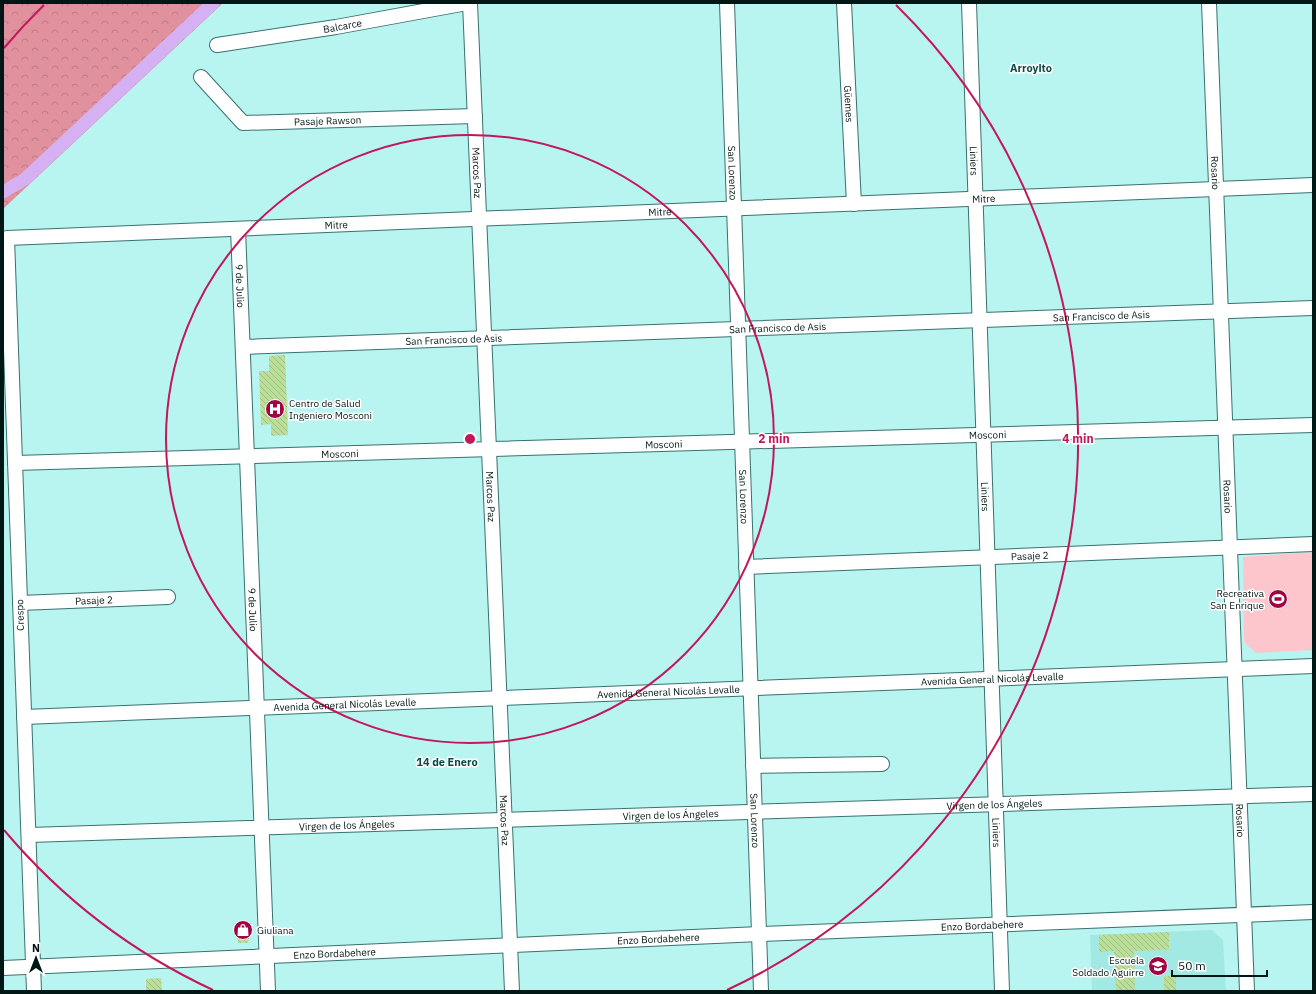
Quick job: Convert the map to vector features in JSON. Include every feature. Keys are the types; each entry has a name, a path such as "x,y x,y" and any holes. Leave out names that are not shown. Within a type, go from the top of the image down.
{"street":[{"name":"Balcarce","path":"217,45 336,27 467,3"},
{"name":"Marcos Paz","path":"470,3 512,991"},
{"name":"San Lorenzo","path":"727,3 754,812 762,991"},
{"name":"Güemes","path":"844,3 854,204"},
{"name":"Liniers","path":"969,3 1002,991"},
{"name":"Rosario","path":"1209,3 1247,991"},
{"name":"Pasaje Rawson","path":"201,77 243,123 475,116"},
{"name":"Mitre","path":"7,238 1313,185"},
{"name":"9 de Julio","path":"238,229 268,991"},
{"name":"Crespo","path":"7,238 34,991"},
{"name":"San Francisco de Asis","path":"243,347 1313,308"},
{"name":"Mosconi","path":"15,463 1313,425"},
{"name":"Pasaje 2","path":"746,567 1313,544"},
{"name":"Pasaje 2","path":"20,603 168,597"},
{"name":"Avenida General Nicolás Levalle","path":"24,717 1313,666"},
{"path":"753,766 882,764"},
{"name":"Virgen de los Ángeles","path":"29,835 1313,794"},
{"name":"Enzo Bordabehere","path":"3,968 760,934 1313,912"}],"shaded area":[{"name":"Recreativa San Enrique","path":"1313,552 1313,650 1256,653 1244,642 1243,557"},
{"name":"Escuela Soldado Aguirre","path":"1212,930 1223,940 1226,991 1092,991 1090,935"}],"green space":[{"path":"3,3 223,3 3,209"}],"building":[{"path":"285,355 288,435 271,436 271,424 261,425 259,371 269,371 269,356"},
{"name":"Giuliana","path":"250,924 248,943 238,943 236,925"},
{"path":"1169,932 1169,950 1134,951 1135,991 1116,991 1114,951 1099,952 1099,935"},
{"path":"1164,976 1176,976 1176,991 1164,991"},
{"path":"161,978 162,991 146,991 146,979"}],"waterway":[{"path":"3,192 25,179 213,3"}],"place":[{"name":"Centro de Salud Ingeniero Mosconi","path":"275,409"},
{"name":"Recreativa San Enrique","path":"1278,599"},
{"name":"Giuliana","path":"243,930"},
{"name":"Escuela Soldado Aguirre","path":"1158,966"}],"district":[{"name":"Arroyito","path":"1031,68"},
{"name":"14 de Enero","path":"447,762"}]}
